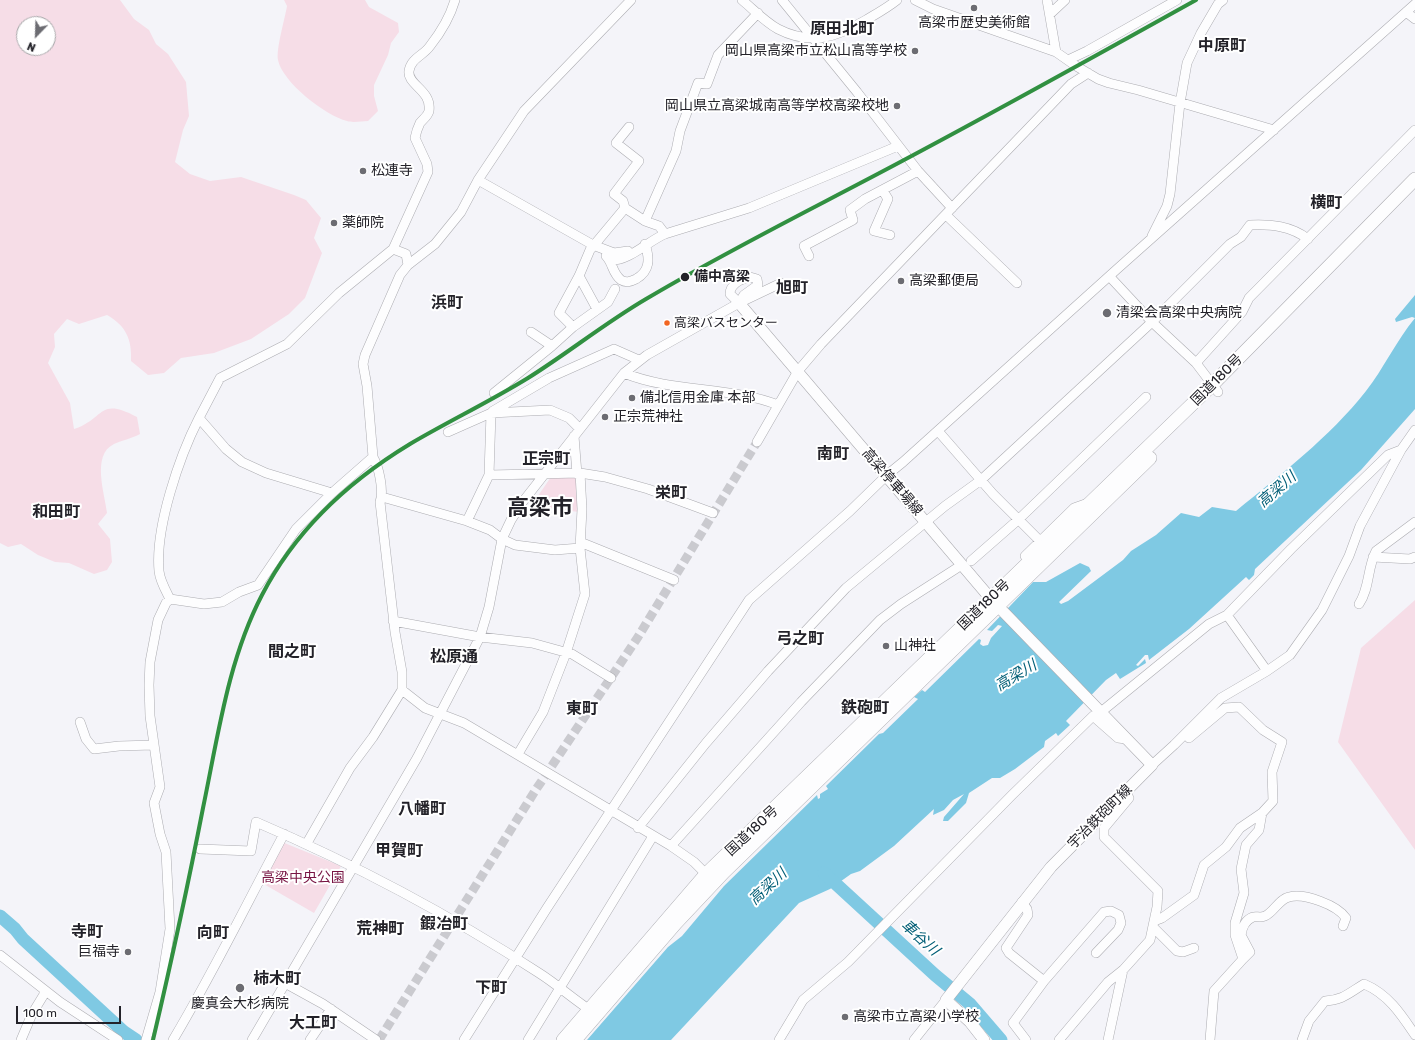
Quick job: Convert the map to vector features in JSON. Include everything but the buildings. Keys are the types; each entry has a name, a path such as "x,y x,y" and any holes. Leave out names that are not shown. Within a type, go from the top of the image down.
{"highway":[{"name":"国道180号","path":"998,606 1091,502 1215,389 1415,179"},
{"name":"国道180号","path":"563,1040 593,1012 710,878 998,606 1415,192"},
{"name":"国道180号","path":"576,1040 593,1012"}],"main road":[{"name":"高梁停車場線","path":"739,303 998,606"},
{"path":"998,606 1152,765"},
{"name":"宇治鉄砲町線","path":"951,994 1051,867 1152,765"},
{"path":"951,994 984,1040"}],"street":[{"path":"170,599 159,572 162,520 191,433 220,378 286,344 339,293 393,249 428,172 428,164 415,138 420,124 428,113 429,103 424,93 412,82 409,71 412,60 429,48 450,16 455,0"},
{"path":"307,844 350,768 373,737 402,690 402,672 393,621 380,502 382,497 373,457 363,364 364,355 400,275 408,264 435,244 461,212 478,180 524,112 631,0"},
{"path":"742,0 779,29 800,37 811,38 832,36 844,32 897,0"},
{"path":"782,0 811,38 858,92 949,211 1017,283"},
{"path":"915,0 933,9 1056,52 1088,73 1109,83 1138,90 1274,130"},
{"path":"1047,0 1056,52"},
{"path":"1050,14 1065,0"},
{"path":"1068,60 1087,51 1176,0"},
{"path":"1150,241 1167,206 1170,194 1180,103 1187,63 1201,33 1218,4 1223,0"},
{"path":"464,1040 515,958 749,600 1415,4"},
{"path":"1406,12 1415,19"},
{"path":"645,221 676,151 680,131 698,83 707,84 718,55 758,13"},
{"path":"757,442 798,371 845,318 1071,84 1088,73"},
{"path":"629,127 616,142 638,160 614,194 623,201 625,208 645,221 659,226 665,234"},
{"path":"1196,363 1242,312 1248,298 1415,130"},
{"path":"610,260 619,260 665,234 749,208 898,146"},
{"path":"809,256 804,246 849,223 852,220 850,210 865,199 883,191 918,171"},
{"path":"478,180 593,245 617,254 627,252 639,244 645,244"},
{"path":"883,191 888,199 874,231 890,235"},
{"path":"573,328 559,312 579,276 593,245 625,208"},
{"path":"638,828 706,743 768,671 846,588 926,521 981,480 1152,322 1230,244 1241,237 1250,225 1269,225 1297,231 1308,239"},
{"path":"593,245 610,260 611,267 617,276 626,282 633,281 647,270 649,259 645,244"},
{"path":"393,249 406,254 408,264"},
{"path":"579,276 597,309"},
{"path":"1110,277 1152,322 1196,363 1215,389"},
{"path":"252,1040 418,758 480,637 489,608 502,539 521,504 624,373 639,360 739,303 781,283"},
{"path":"494,393 573,328 608,302 615,288"},
{"path":"531,332 552,346"},
{"path":"448,432 491,413 549,378 614,349 639,360"},
{"path":"624,373 642,381 714,390 767,401 778,405"},
{"path":"971,561 1020,519 1146,397"},
{"path":"491,413 550,410 569,418 577,433 578,474 582,509 580,545 585,594 566,653 543,712 518,754"},
{"path":"467,521 489,475 491,413"},
{"path":"199,418 226,449 242,462 266,473 332,493"},
{"path":"1152,765 1221,698 1290,655 1322,610 1349,556 1360,526 1401,450 1415,430"},
{"path":"938,431 981,480 1040,541"},
{"path":"1098,709 1209,624 1227,615 1290,549 1388,455 1401,450"},
{"path":"170,599 204,604 222,602 239,592 258,585 296,529 332,493 373,457"},
{"path":"489,475 578,474 606,477 648,489 713,513"},
{"path":"382,497 467,521 490,530 502,539 515,545 555,550 580,545 674,580"},
{"path":"1025,556 1074,508 1091,502"},
{"path":"1359,604 1365,595 1373,557 1376,551 1415,522"},
{"path":"1373,557 1395,559 1410,559 1415,557"},
{"path":"671,846 801,702 880,620 901,604 958,568"},
{"path":"147,1039 160,992 170,929 166,852 160,834 154,803 160,787 150,716 150,662 158,620 166,603 170,599"},
{"path":"1227,615 1266,671"},
{"path":"393,621 480,637 532,643 566,653 611,678"},
{"path":"402,690 425,708 441,712 464,723 518,754 638,828 671,846 694,862 710,878"},
{"path":"1154,924 1194,895 1204,865 1226,847 1240,828 1262,813 1273,801 1272,772 1282,742 1263,730 1240,707 1225,708 1179,746 1174,745"},
{"path":"779,1040 803,1000 848,962 1012,795 1093,716 1118,738 1126,739"},
{"path":"80,722 86,739 94,749 153,745"},
{"path":"1059,1040 1108,982 1123,970 1150,940 1154,924 1158,891 1104,837 1104,828 1129,798 1125,792"},
{"path":"1243,959 1235,935 1235,922 1244,893 1241,869 1246,845 1259,830 1262,813"},
{"path":"200,849 251,851 256,822 307,844 453,921 515,958 561,988 593,1012"},
{"path":"173,1040 209,980 230,934 284,834"},
{"path":"528,1040 653,836"},
{"path":"1210,1040 1214,991 1250,952 1241,935 1245,923 1253,917 1265,916 1289,897 1302,897 1324,902 1343,913 1346,918 1343,926"},
{"path":"1022,902 1027,909 1028,915 1006,948 1009,953 1044,981"},
{"path":"1026,1040 1013,1023 1044,981 1104,912 1111,911 1119,915 1121,923 1118,930 1096,953"},
{"path":"1154,924 1177,951 1183,952 1194,948"},
{"path":"0,955 60,1002 118,1040"},
{"path":"1108,1040 1123,970"},
{"path":"285,983 331,1009 376,1040"},
{"path":"1302,1040 1309,1021 1325,1001 1336,1001 1344,998 1364,984 1374,988 1391,1002 1415,1035"},
{"path":"20,1040 32,1014 46,991"},
{"path":"914,1040 951,994"},
{"path":"310,1040 331,1009"}],"green space":[{"path":"0,0 120,0 134,19 149,30 156,44 168,54 186,82 189,116 183,130 175,162 190,174 210,181 241,177 306,200 321,218 314,238 322,253 305,298 289,314 251,339 214,353 181,358 164,373 148,375 131,361 129,340 126,334 114,319 107,315 79,324 67,319 54,334 55,347 48,363 70,403 74,429 84,425 102,411 108,409 124,411 137,417 140,434 120,441 107,449 101,466 102,486 107,513 98,524 110,539 112,562 107,570 94,574 69,563 55,562 38,555 21,544 8,547 0,543"},
{"path":"284,0 365,0 369,7 398,23 399,32 391,43 388,55 374,85 374,96 378,111 368,121 349,122 338,118 306,97 296,88 281,69 278,55 279,41 287,6"},
{"path":"575,476 578,479 579,512 531,506 551,477"},
{"path":"1415,600 1415,850 1338,742 1361,648"},
{"name":"高梁中央公園","path":"282,842 341,866 314,913 262,883"}],"water":[{"path":"1415,295 1415,318 1412,317 1396,322 1395,319"},
{"name":"高梁川","path":"1415,318 1415,409 1361,470 1255,569 1254,575 1249,580 1246,577 1189,629 1149,660 1148,655 1145,655 1136,665 1138,666 1145,659 1146,663 1120,679 1116,673 1106,680 1066,721 1070,725 1058,736 1056,733 1045,741 1044,747 1015,769 1000,778 992,778 969,793 966,803 948,821 943,821 944,817 964,794 953,800 944,810 933,815 934,809 894,846 860,871 851,874 830,889 799,903 671,1040 587,1040 668,947 682,936 724,886 817,795 818,799 820,798 820,794 828,789 826,786 879,734 883,733 918,699 914,697 922,690 925,692 979,639 981,640 980,644 983,646 988,645 991,638 1002,626 998,625 992,631 987,630 1033,582 1046,582 1080,563 1089,567 1091,571 1059,602 1061,604 1068,601 1123,560 1131,551 1156,535 1181,513 1199,517 1212,507 1236,511 1304,455 1352,408 1366,391"}],"waterway":[{"name":"車谷川","path":"824,873 935,975 970,1004 1001,1040"},
{"path":"0,916 124,1032 136,1040"}],"tunnel":[{"path":"379,1040 535,791 638,637 757,442"}],"transit line":[{"path":"153,1040 173,953 219,726 232,672 250,620 275,572 290,550 326,509 345,491 387,458 528,378 646,299 742,245 977,121 1196,0"}],"place":[{"name":"高梁市歴史美術館","path":"974,8"},
{"name":"岡山県高梁市立松山高等学校","path":"915,51"},
{"name":"岡山県立高梁城南高等学校高梁校地","path":"897,106"},
{"name":"松連寺","path":"363,171"},
{"name":"薬師院","path":"334,223"},
{"name":"備中高梁","path":"685,277"},
{"name":"高梁郵便局","path":"901,281"},
{"name":"清梁会高梁中央病院","path":"1107,313"},
{"name":"高梁バスセンター","path":"667,323"},
{"name":"備北信用金庫 本部","path":"632,398"},
{"name":"正宗荒神社","path":"605,417"},
{"name":"山神社","path":"886,646"},
{"name":"巨福寺","path":"128,952"},
{"name":"慶真会大杉病院","path":"240,988"},
{"name":"高梁市立高梁小学校","path":"845,1017"}],"district":[{"name":"原田北町","path":"842,29"},
{"name":"中原町","path":"1222,46"},
{"name":"横町","path":"1326,203"},
{"name":"旭町","path":"792,288"},
{"name":"浜町","path":"447,303"},
{"name":"南町","path":"833,454"},
{"name":"正宗町","path":"546,459"},
{"name":"栄町","path":"671,493"},
{"name":"高梁市","path":"540,509"},
{"name":"和田町","path":"56,512"},
{"name":"弓之町","path":"800,639"},
{"name":"間之町","path":"292,652"},
{"name":"松原通","path":"454,657"},
{"name":"鉄砲町","path":"865,708"},
{"name":"東町","path":"582,709"},
{"name":"八幡町","path":"422,809"},
{"name":"甲賀町","path":"399,851"},
{"name":"鍜冶町","path":"444,924"},
{"name":"荒神町","path":"380,929"},
{"name":"寺町","path":"87,932"},
{"name":"向町","path":"213,933"},
{"name":"柿木町","path":"277,979"},
{"name":"下町","path":"491,988"},
{"name":"大工町","path":"313,1023"}]}
